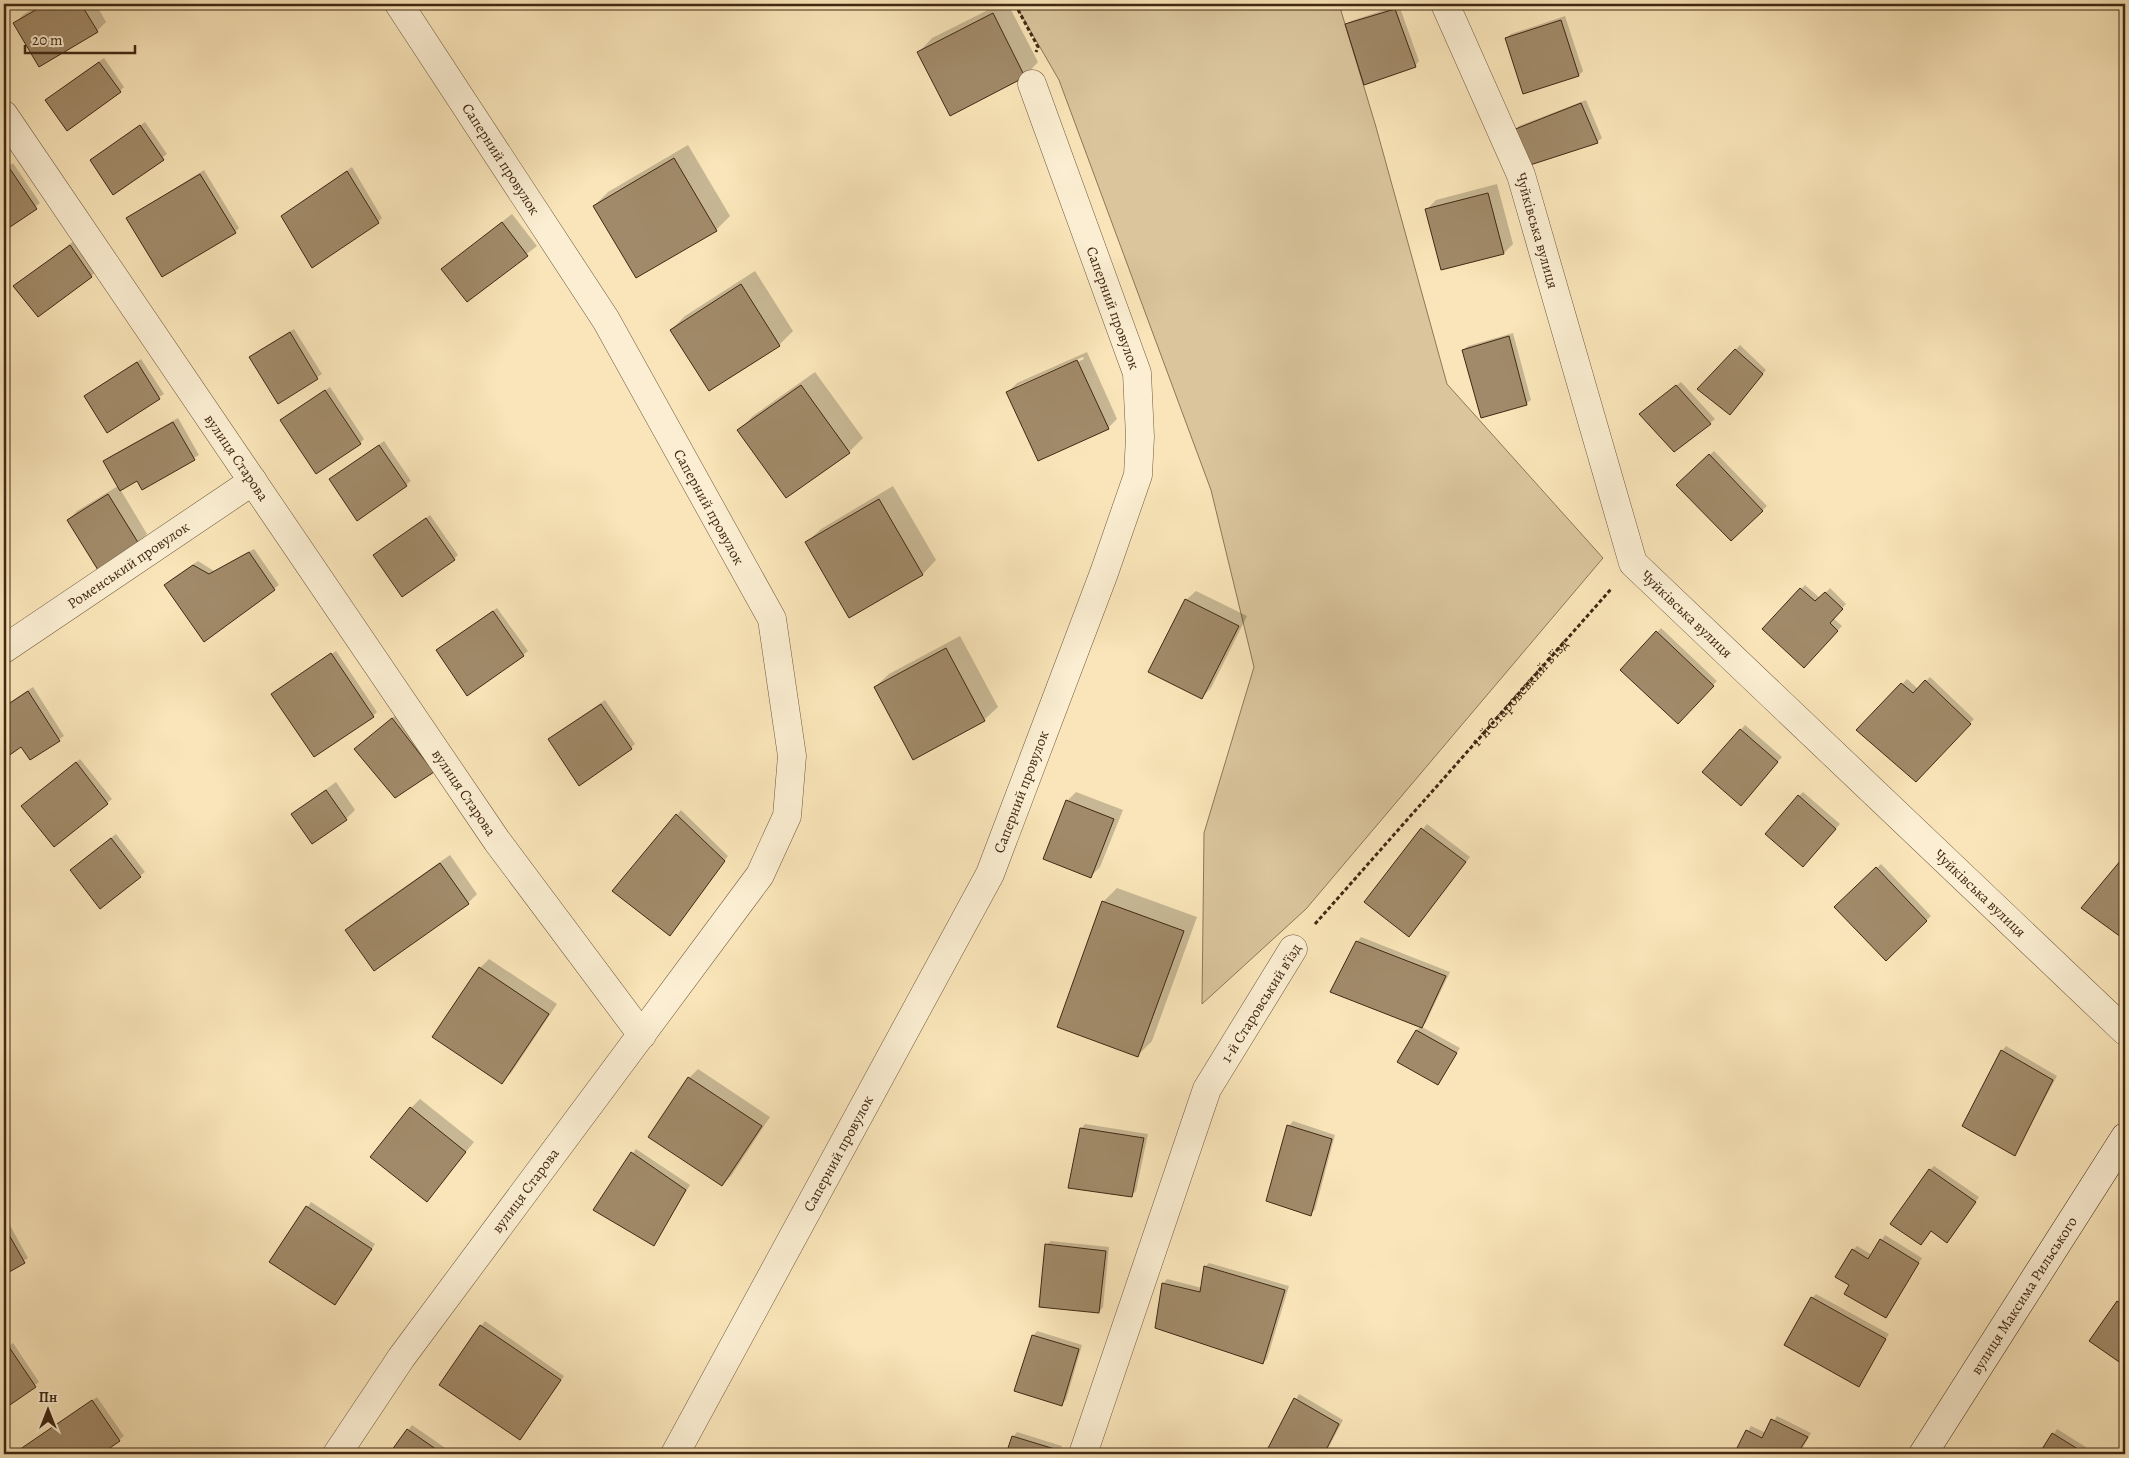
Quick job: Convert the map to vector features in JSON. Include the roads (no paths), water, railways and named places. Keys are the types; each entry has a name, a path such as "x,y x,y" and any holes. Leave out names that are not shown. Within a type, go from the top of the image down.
{"street":[{"name":"Саперний провулок","path":"399,4 606,320 772,618 792,756 787,816 760,876 642,1034"},
{"name":"Чуйківська вулиця","path":"1445,4 1521,175 1634,564 2125,1031"},
{"name":"Саперний провулок","path":"680,1453 990,874 1104,573 1138,475 1140,437 1137,373 1034,90"},
{"name":"вулиця Старова","path":"4,115 496,841 642,1034 401,1358 337,1454"},
{"name":"Роменський провулок","path":"4,649 253,482"},
{"name":"1-й Старовський в’їзд","path":"1083,1454 1207,1089 1293,949"},
{"name":"вулиця Максима Рильського","path":"1923,1454 2125,1137"}]}
